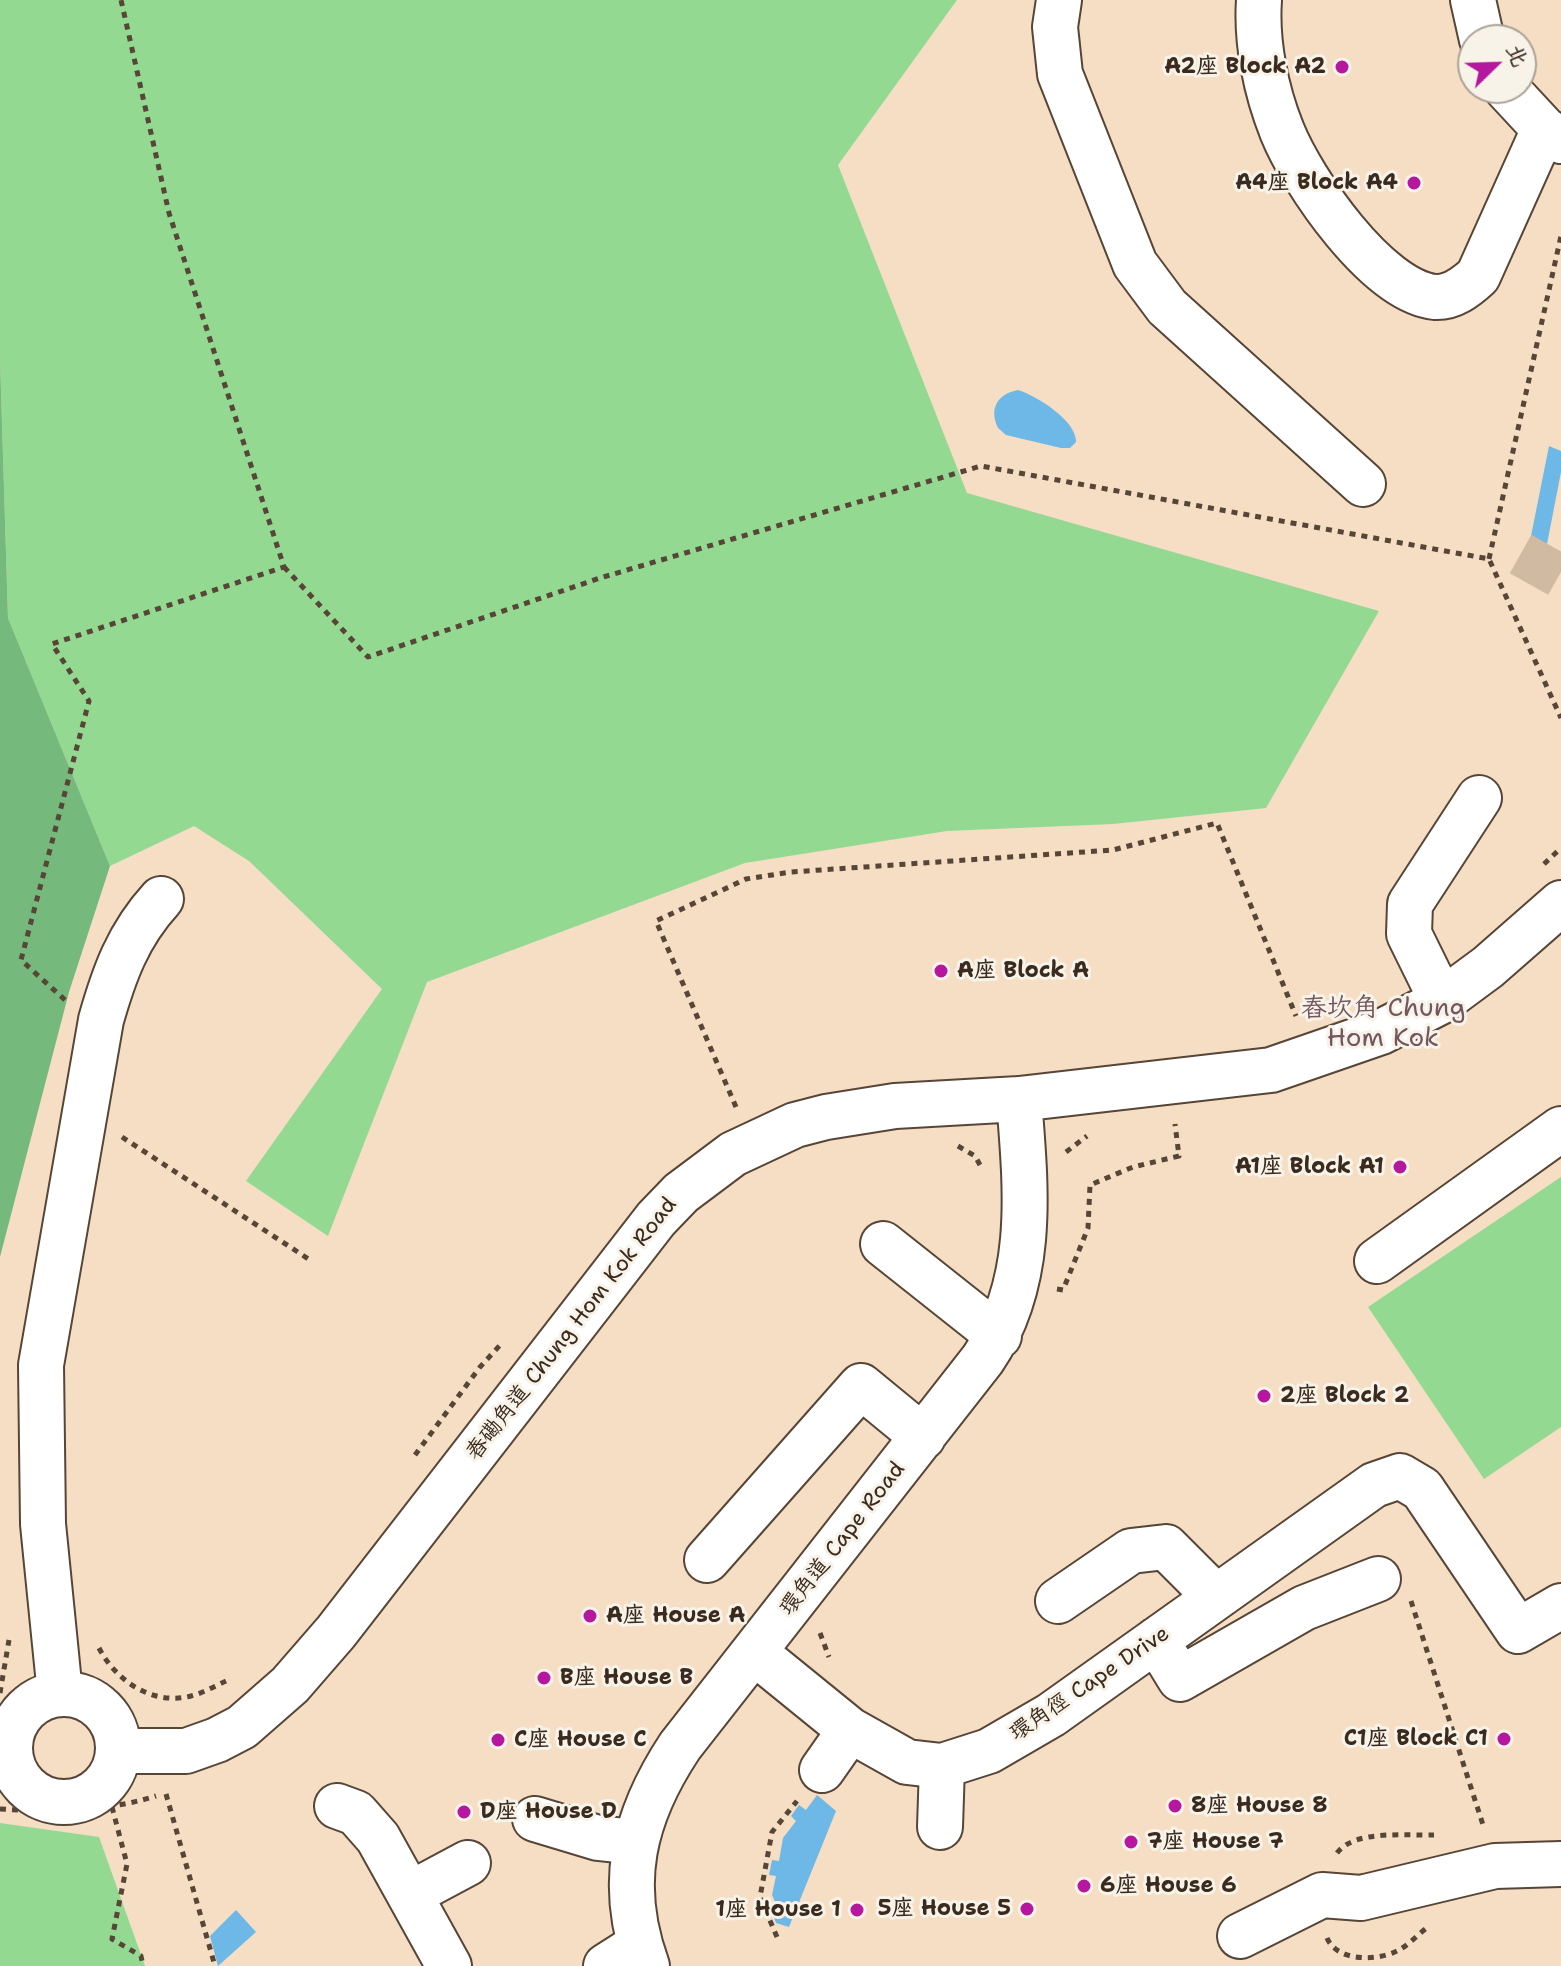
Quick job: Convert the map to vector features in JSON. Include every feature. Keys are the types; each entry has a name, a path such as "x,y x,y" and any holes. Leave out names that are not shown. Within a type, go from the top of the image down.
{"street":[{"path":"1059,0 1055,27 1060,74 1135,264 1167,307 1363,484"},
{"path":"1259,0 1262,51 1269,92 1301,170 1350,238 1414,291 1437,297 1460,292 1478,276 1552,135 1522,104"},
{"path":"1473,0 1478,24"},
{"path":"1442,1001 1409,934 1410,904 1479,798"},
{"name":"舂磡角道 Chung Hom Kok Road","path":"118,1751 186,1751 196,1748 242,1727 290,1685 336,1632 631,1249 681,1193 707,1171 762,1139 826,1117 895,1106 1019,1099 1271,1070 1381,1032 1442,1001 1551,885"},
{"path":"60,1694 43,1524 41,1365 101,1020 116,969 131,938 161,899"},
{"name":"環角道 Cape Road","path":"631,1959 635,1842 654,1786 999,1336 1017,1288 1025,1230 1019,1099"},
{"path":"1377,1261 1561,1129"},
{"path":"883,1244 999,1336"},
{"path":"707,1560 861,1386 923,1437"},
{"name":"環角徑 Cape Drive","path":"754,1652 850,1730 907,1762 942,1766 989,1751 1026,1729 1374,1485 1400,1476 1422,1489 1518,1631 1561,1606"},
{"path":"1058,1601 1131,1551 1166,1547 1216,1597"},
{"path":"1156,1640 1180,1679 1304,1608 1378,1579"},
{"path":"60,1694 78,1696 95,1704 112,1725 118,1751 105,1784 76,1801 59,1803 42,1798 28,1788 6,1759 16,1723 27,1709 42,1699 60,1694"},
{"path":"812,1782 850,1730"},
{"path":"940,1827 942,1766"},
{"path":"337,1806 356,1813 367,1824 449,1966"},
{"path":"535,1819 598,1838 635,1842"},
{"path":"410,1894 468,1863"},
{"path":"1240,1936 1309,1898 1322,1895 1361,1898 1495,1866 1561,1864"}],"path":[{"path":"121,0 169,213 284,567 368,657 600,578 981,466 1489,559"},
{"path":"1561,236 1489,559 1561,718"},
{"path":"67,1002 21,960 89,701 52,644 284,567"},
{"path":"737,1108 656,921 746,879 791,872 1113,850 1217,823 1300,1027"},
{"path":"1551,885 1561,848"},
{"path":"1070,1273 1088,1228 1090,1185 1133,1167 1179,1156 1175,1123"},
{"path":"118,1134 310,1260"},
{"name":"舂磡角道 Chung Hom Kok Road","path":"407,1466 480,1367 511,1333"},
{"path":"1423,1638 1486,1832"},
{"path":"190,1697 236,1677"},
{"path":"777,1937 760,1897 772,1832 812,1782"},
{"path":"165,1792 215,1966"},
{"path":"0,1809 112,1807 127,1864 112,1939 141,1956 143,1966"}],"green space":[{"path":"0,0 957,0 838,165 967,493 1379,611 1266,808 1113,824 947,831 745,863 427,982 328,1236 246,1181 382,989 249,861 194,826 110,866 8,618 0,358"},
{"path":"0,358 8,618 110,866 69,992 0,1257"},
{"path":"1561,1177 1561,1427 1484,1479 1368,1307"},
{"path":"0,1823 99,1837 145,1966 0,1966"}],"water":[{"path":"1018,390 1063,418 1075,434 1076,442 1070,448 1006,435 998,428 994,415 997,403 1005,395"},
{"path":"1549,446 1561,451 1561,472 1547,544 1531,536"},
{"path":"817,1795 836,1811 789,1927 776,1923 771,1909 777,1906 772,1895 776,1876 769,1875 772,1860 779,1861 783,1838 796,1821 791,1816 799,1805 806,1810"},
{"path":"236,1910 256,1932 218,1966 210,1936"}],"tunnel":[{"path":"1529,584 1561,527"}],"place":[{"name":"A2座 Block A2","path":"1342,67"},
{"name":"A4座 Block A4","path":"1414,183"},
{"name":"A座 Block A","path":"941,971"},
{"name":"A1座 Block A1","path":"1400,1167"},
{"name":"2座 Block 2","path":"1264,1396"},
{"name":"A座 House A","path":"590,1616"},
{"name":"B座 House B","path":"544,1678"},
{"name":"C1座 Block C1","path":"1504,1739"},
{"name":"C座 House C","path":"498,1740"},
{"name":"8座 House 8","path":"1175,1806"},
{"name":"D座 House D","path":"464,1812"},
{"name":"7座 House 7","path":"1131,1842"},
{"name":"6座 House 6","path":"1084,1886"},
{"name":"5座 House 5","path":"1027,1909"},
{"name":"1座 House 1","path":"857,1910"}],"district":[{"name":"舂坎角 Chung Hom Kok","path":"1383,1024"}]}
